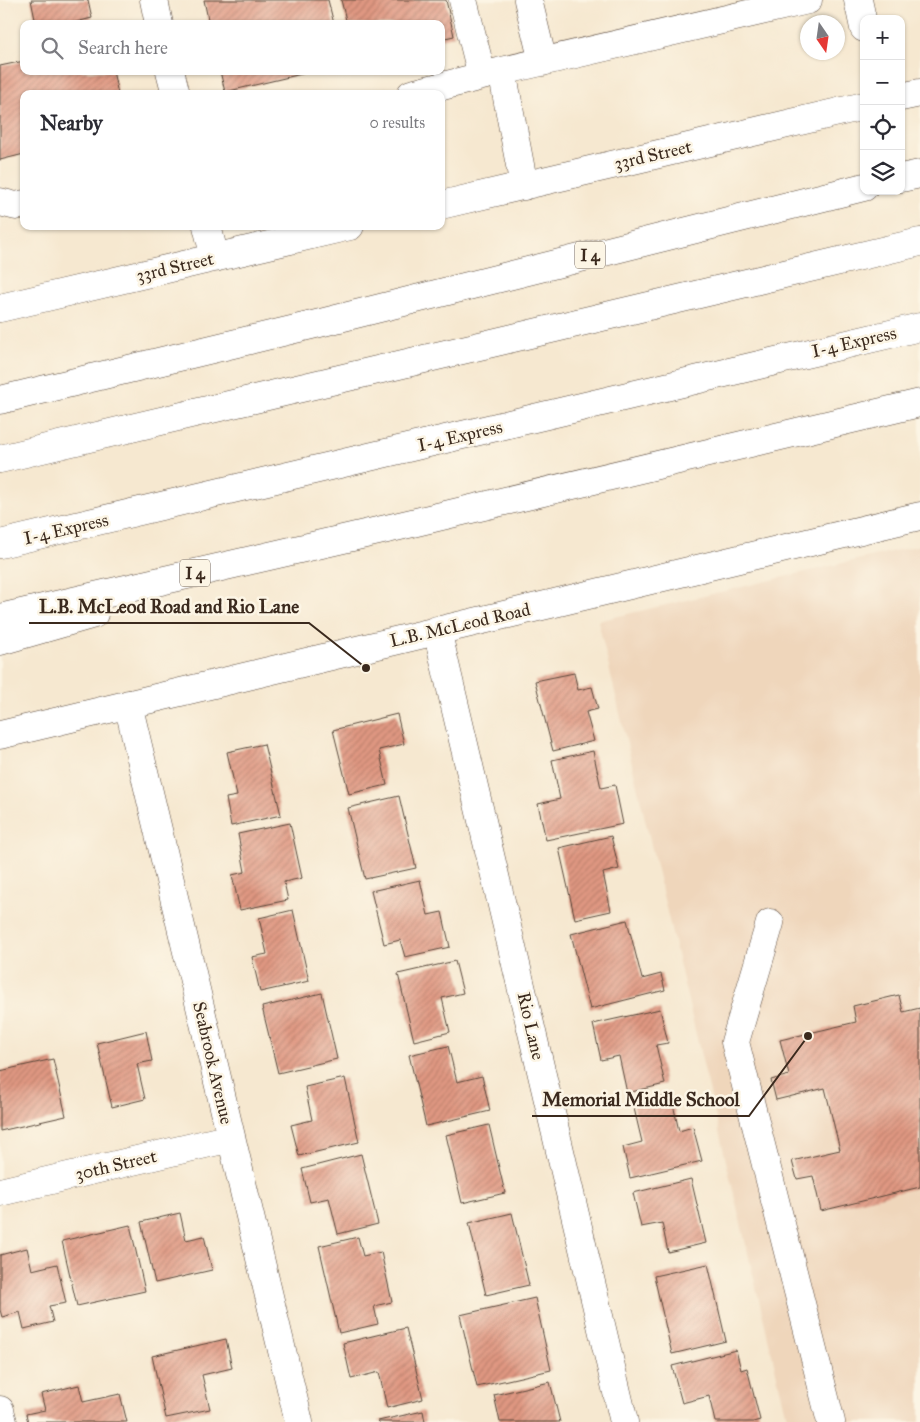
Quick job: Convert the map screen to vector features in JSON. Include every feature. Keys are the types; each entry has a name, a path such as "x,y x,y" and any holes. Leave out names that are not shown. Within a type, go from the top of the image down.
{"main road":[{"path":"154,0 158,20"},
{"path":"463,0 492,74 524,186"},
{"path":"528,0 543,62"},
{"path":"428,90 808,0"},
{"path":"858,0 861,15"},
{"path":"171,75 175,90"},
{"path":"905,96 920,93"},
{"name":"33rd Street","path":"445,204 860,107"},
{"path":"905,177 920,174"},
{"name":"I 4","path":"0,400 860,188"},
{"path":"0,202 16,206 20,205"},
{"path":"208,230 215,258"},
{"name":"33rd Street","path":"0,308 333,230"},
{"path":"0,459 920,242"},
{"name":"I-4 Express","path":"0,544 920,327"},
{"name":"I 4","path":"0,618 920,403"},
{"name":"L.B. McLeod Road","path":"0,735 920,516"},
{"path":"0,641 390,528"},
{"name":"Rio Lane","path":"437,630 624,1422"},
{"name":"Seabrook Avenue","path":"128,704 299,1422"},
{"path":"770,923 736,1042 831,1422"},
{"name":"30th Street","path":"0,1192 231,1138"},
{"path":"0,1410 3,1422"}],"shaded area":[{"path":"920,545 920,1422 788,1422 598,621"}],"building":[{"path":"31,0 88,0 92,18 84,20 35,20"},
{"path":"204,0 328,0 333,20 208,20"},
{"path":"341,0 446,0 454,36 445,38 445,20 346,20"},
{"path":"20,62 20,75 114,75 117,90 20,90 20,155 0,160 0,66"},
{"path":"221,75 297,75 234,90 225,90"},
{"path":"574,673 578,690 592,687 598,709 586,712 594,741 553,751 535,681"},
{"path":"397,714 404,744 379,750 387,785 349,794 333,730"},
{"path":"264,744 281,815 231,826 226,798 237,796 227,752"},
{"path":"593,751 601,788 615,785 623,824 546,840 538,804 560,799 552,760"},
{"path":"399,796 416,868 365,879 348,808"},
{"path":"290,823 302,878 284,882 288,900 240,910 232,875 245,872 238,834"},
{"path":"611,836 619,869 603,873 611,911 575,919 559,848"},
{"path":"420,880 428,915 442,912 450,947 405,957 400,940 384,944 371,891"},
{"path":"293,910 309,981 260,992 252,957 267,954 259,918"},
{"path":"627,920 642,979 661,974 665,990 590,1009 571,934"},
{"path":"455,961 463,993 442,998 450,1032 414,1041 398,974"},
{"path":"322,993 337,1059 278,1073 262,1007"},
{"path":"899,995 903,1012 920,1008 920,1187 821,1211 813,1176 797,1179 792,1161 840,1150 825,1088 776,1100 771,1080 789,1075 780,1040 856,1022 853,1006"},
{"path":"660,1009 668,1043 656,1045 665,1084 627,1093 619,1056 601,1060 593,1024"},
{"path":"146,1031 152,1061 137,1064 145,1099 112,1107 97,1043"},
{"path":"448,1046 457,1082 482,1076 490,1111 426,1126 409,1055"},
{"path":"53,1059 66,1116 0,1131 0,1071"},
{"path":"345,1078 359,1142 299,1156 291,1125 312,1120 305,1087"},
{"path":"671,1095 679,1131 693,1127 702,1161 630,1178 623,1147 642,1142 633,1104"},
{"path":"489,1125 505,1193 462,1203 446,1135"},
{"path":"361,1154 378,1224 338,1234 329,1198 310,1202 302,1169"},
{"path":"691,1179 706,1243 668,1252 662,1223 641,1227 633,1193"},
{"path":"180,1213 186,1240 204,1236 212,1270 155,1283 141,1222"},
{"path":"512,1213 529,1285 486,1295 469,1223"},
{"path":"130,1225 145,1291 77,1306 62,1241"},
{"path":"358,1237 363,1256 381,1252 392,1302 374,1306 378,1324 339,1333 319,1246"},
{"path":"27,1248 32,1270 57,1264 66,1303 49,1306 53,1322 24,1329 20,1312 2,1317 0,1310 0,1255"},
{"path":"708,1264 726,1341 672,1354 654,1276"},
{"path":"535,1298 551,1370 477,1387 460,1315"},
{"path":"406,1328 423,1399 387,1408 379,1372 351,1379 343,1343"},
{"path":"226,1339 232,1368 202,1375 210,1409 166,1418 152,1356"},
{"path":"736,1350 741,1370 747,1368 760,1420 753,1422 715,1422 709,1396 682,1403 672,1366"},
{"path":"550,1382 560,1422 500,1422 494,1395"},
{"path":"79,1385 83,1402 120,1394 127,1422 28,1422 26,1414 45,1410 41,1394"},
{"path":"423,1411 425,1422 378,1421"}],"place":[{"name":"L.B. McLeod Road and Rio Lane","path":"366,668"},
{"name":"Memorial Middle School","path":"808,1036"}]}
